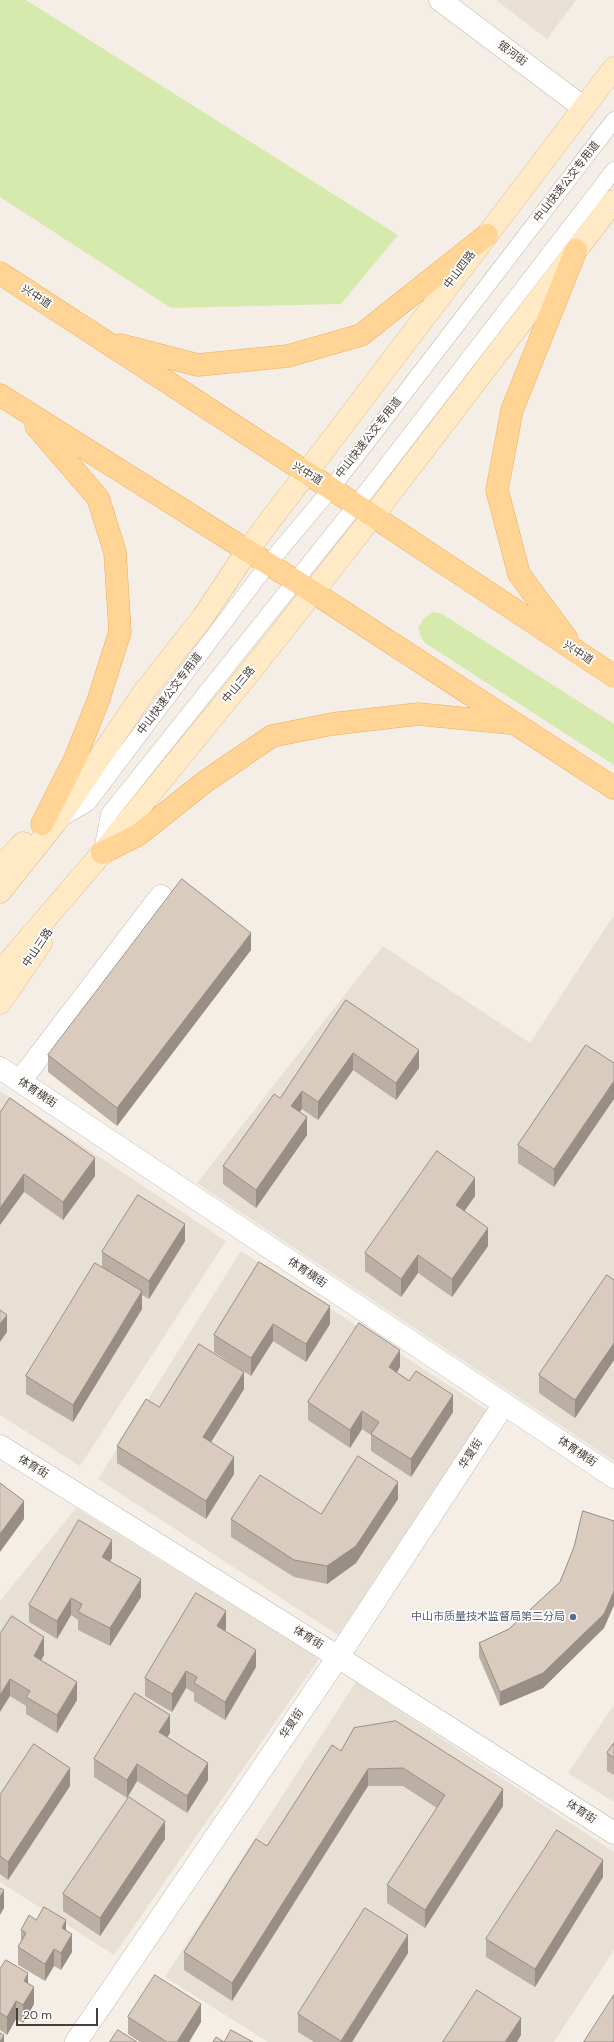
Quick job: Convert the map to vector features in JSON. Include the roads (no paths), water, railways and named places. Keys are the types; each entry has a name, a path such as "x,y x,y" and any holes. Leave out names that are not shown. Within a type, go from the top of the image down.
{"main road":[{"name":"中山四路","path":"247,551 614,68"},
{"path":"364,511 614,201"},
{"path":"103,341 198,365 288,356 361,335 487,235"},
{"path":"576,250 512,410 497,490 519,574 576,652"},
{"name":"兴中道","path":"0,273 614,676"},
{"path":"0,395 303,586 614,788"},
{"path":"0,867 49,823 98,701 120,632 115,552 98,498 20,408"},
{"name":"中山三路","path":"0,972 102,853 258,662 303,586 364,511"},
{"path":"0,892 144,692 203,617 247,551"},
{"path":"102,853 138,835 206,781 272,736 332,724 418,714 514,723"},
{"name":"中山三路","path":"0,1003 102,853"}],"street":[{"name":"银河街","path":"440,0 584,108"},
{"path":"20,1081 161,896"},
{"name":"体育横街","path":"0,1068 614,1477"},
{"name":"华夏街","path":"76,2042 338,1657 504,1404"},
{"name":"体育街","path":"0,1446 338,1657 614,1833"}],"lane":[{"name":"中山快速公交专用道","path":"49,823 88,803 268,564 331,489 614,120"},
{"path":"364,511 614,170"}],"place":[{"name":"中山市质量技术监督局第二分局","path":"573,1617"}]}
